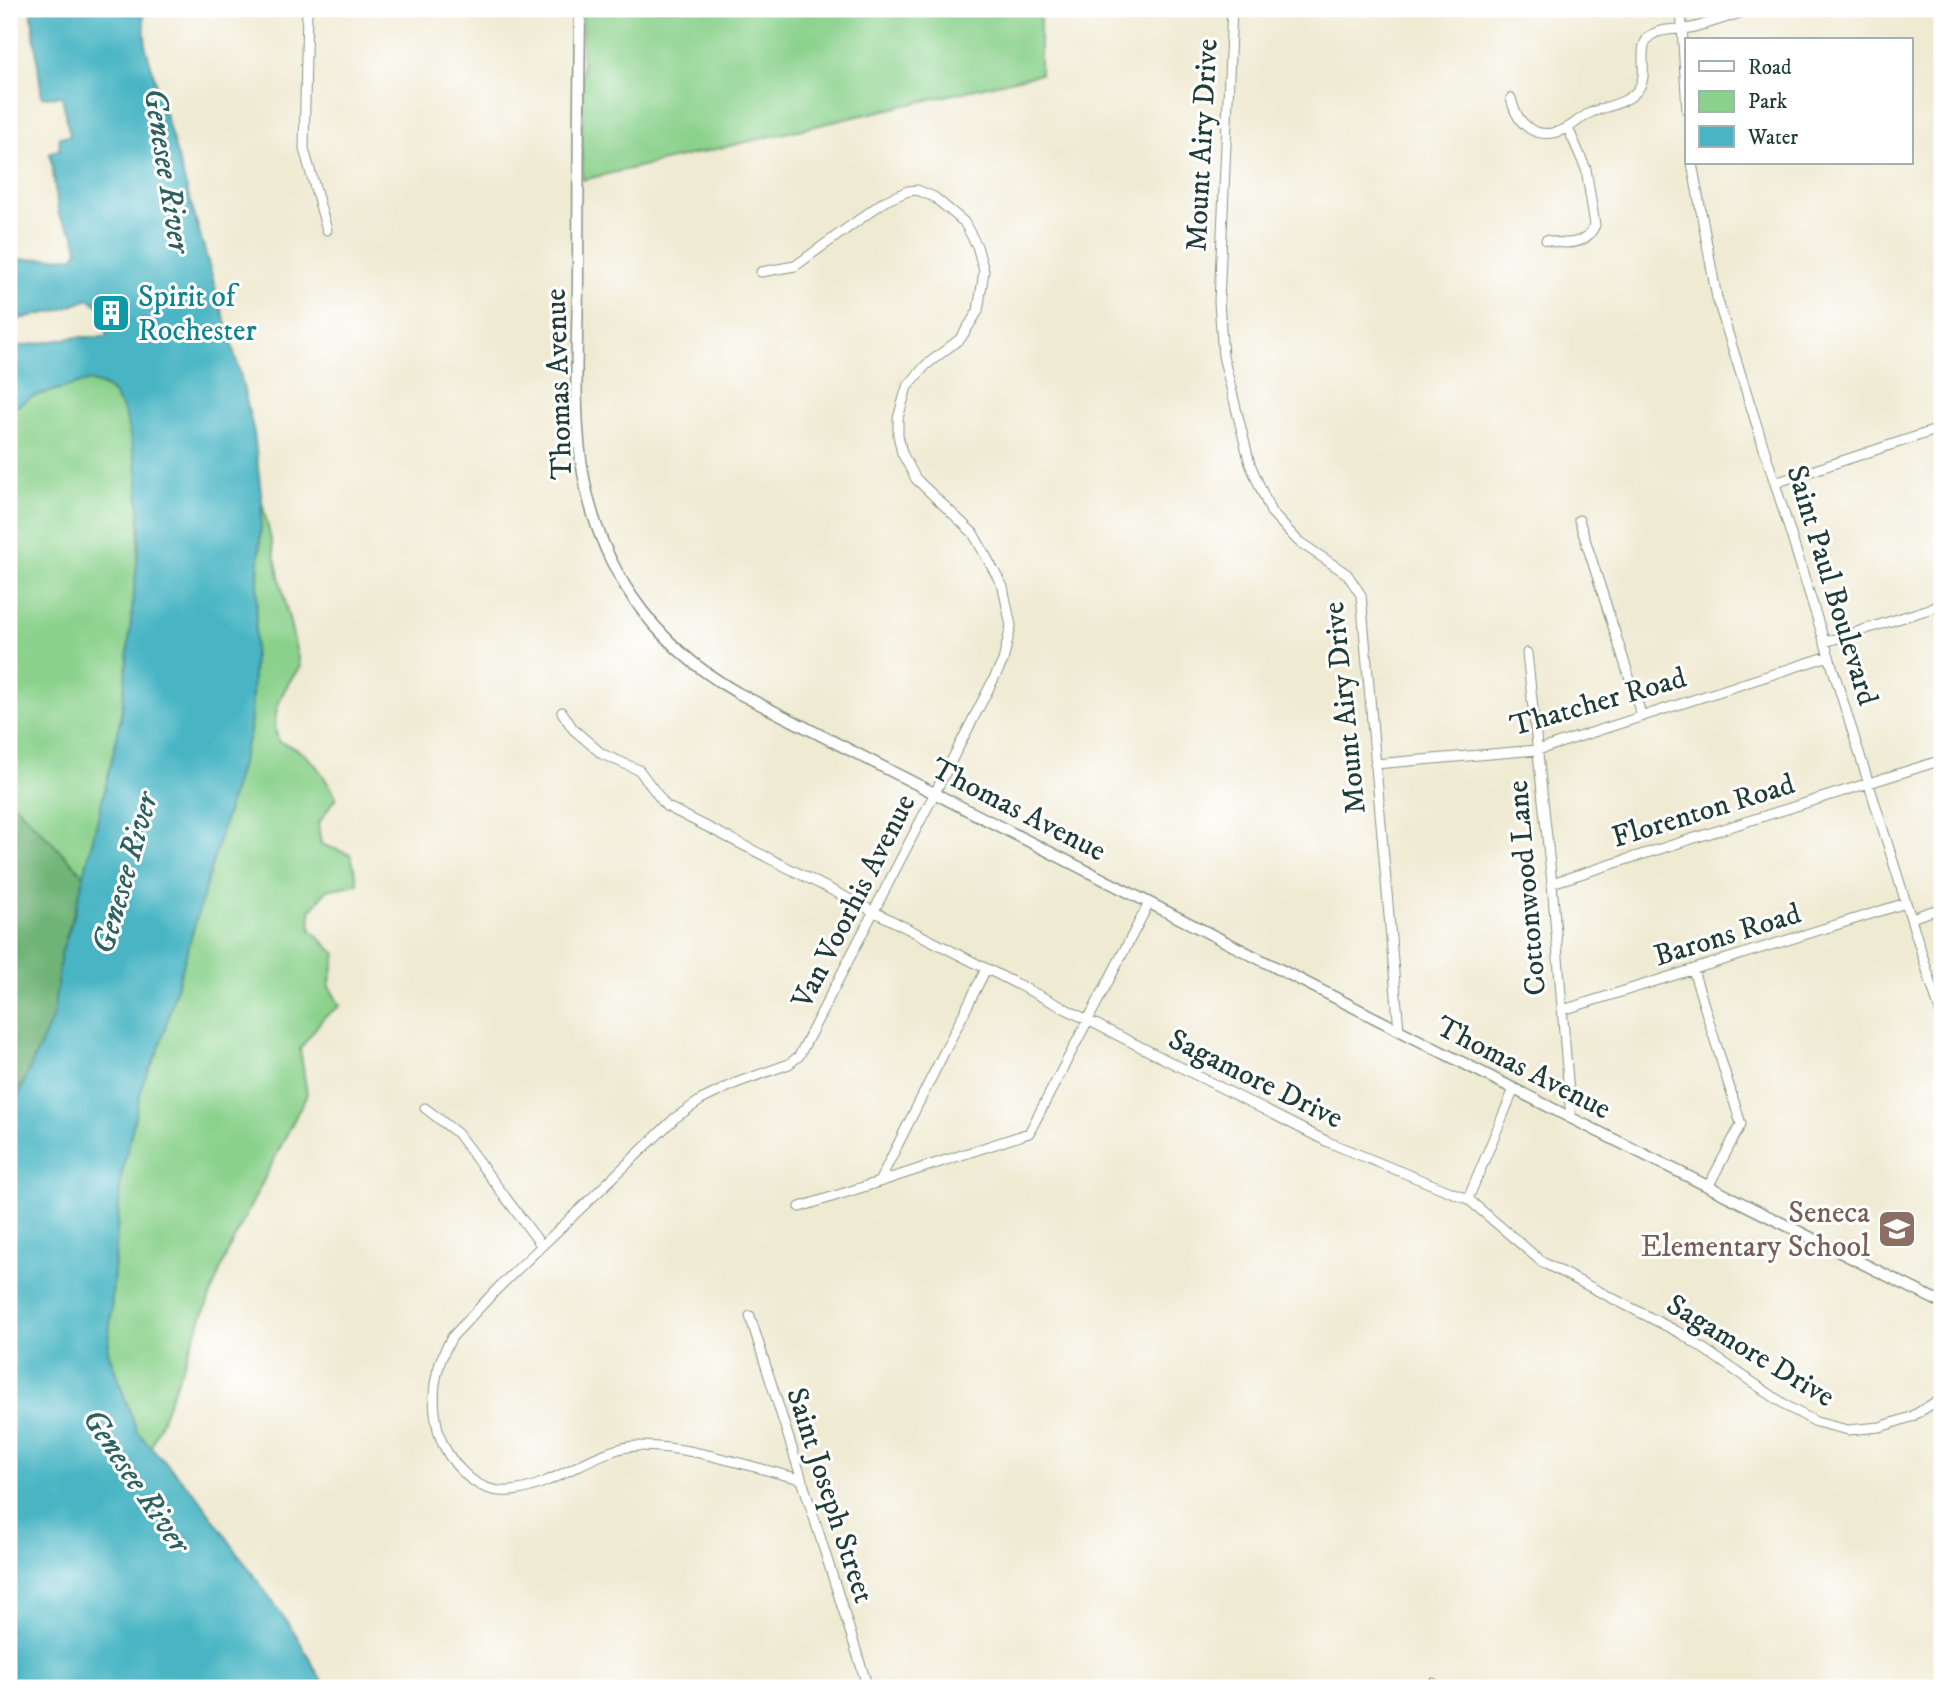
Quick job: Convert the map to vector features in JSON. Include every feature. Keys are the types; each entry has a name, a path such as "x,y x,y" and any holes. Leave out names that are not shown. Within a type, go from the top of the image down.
{"main road":[{"name":"Thomas Avenue","path":"580,9 579,429 586,485 592,513 623,582 663,638 706,674 1514,1089 1942,1303"}],"street":[{"path":"307,9 304,149 327,230"},
{"name":"Mount Airy Drive","path":"1232,9 1219,302 1223,356 1250,464 1271,512 1298,541 1347,573 1358,587 1363,604 1399,1030"},
{"path":"1681,9 1685,79"},
{"path":"1511,98 1519,122 1531,131 1547,134 1568,128 1591,112 1634,95 1642,84 1647,40 1656,32 1682,30 1752,9"},
{"path":"1546,240 1579,242 1589,236 1595,225 1586,169 1568,128"},
{"name":"Saint Paul Boulevard","path":"1692,164 1717,298 1942,1018"},
{"name":"Van Voorhis Avenue","path":"761,272 795,266 885,201 908,191 925,192 945,204 964,222 977,246 984,285 978,311 961,338 916,374 907,387 898,418 900,444 908,467 921,484 973,533 1003,587 1010,615 1010,639 1003,661 799,1056 789,1064 701,1100 675,1118 465,1321 452,1337 436,1367 433,1402 440,1438 456,1466 468,1478 497,1490 534,1487 604,1451 639,1446 689,1452 800,1479"},
{"path":"1775,483 1942,428"},
{"path":"1578,520 1642,717"},
{"path":"1825,642 1942,605"},
{"name":"Cottonwood Lane","path":"1527,653 1552,883 1571,1118"},
{"name":"Thatcher Road","path":"1375,764 1538,750 1829,656"},
{"name":"Sagamore Drive","path":"562,712 573,729 601,754 639,770 666,806 1328,1142 1468,1199 1542,1262 1682,1334 1790,1408 1816,1422 1847,1430 1880,1427 1911,1417 1942,1398"},
{"name":"Florenton Road","path":"1552,883 1942,760"},
{"path":"800,1206 1029,1133 1149,903"},
{"name":"Barons Road","path":"1563,1010 1906,903"},
{"path":"1911,918 1942,908"},
{"path":"879,1182 986,969"},
{"path":"1693,970 1741,1124 1708,1187"},
{"path":"1468,1199 1514,1089"},
{"path":"425,1108 457,1133 542,1246"},
{"name":"Saint Joseph Street","path":"750,1316 868,1688"}],"green space":[{"path":"582,9 1040,9 1040,74 582,180"},
{"path":"88,381 104,386 112,392 127,417 135,454 139,499 131,648 120,720 85,876 9,799 9,435 12,431 9,428 9,411 31,397"},
{"path":"262,501 300,667 279,702 276,732 279,742 299,750 313,762 336,797 318,824 321,844 351,855 358,884 327,890 310,911 311,930 336,954 329,986 340,1006 324,1017 300,1049 307,1094 228,1251 151,1447 137,1432 108,1351 121,1177 143,1082 158,1052 250,732"},
{"path":"9,799 85,876 61,954 53,1017 15,1102 9,1104"}],"water":[{"name":"Genesee River","path":"31,9 143,9 146,48 239,369 254,433 262,501 250,732 158,1052 143,1082 121,1177 108,1351 137,1432 197,1496 295,1633 326,1688 9,1688 9,1141 15,1102 53,1017 61,954 74,916 121,719 140,533 138,477 131,440 125,414 113,393 103,385 88,381 31,397 9,411 9,348 77,337 107,337 103,309 89,299 61,310 9,321 9,260 74,257 78,249 74,234 59,216 50,152 59,150 60,137 70,136 62,96 42,97"}],"place":[{"name":"Spirit of Rochester","path":"111,313"},
{"name":"Seneca Elementary School","path":"1897,1229"}]}
